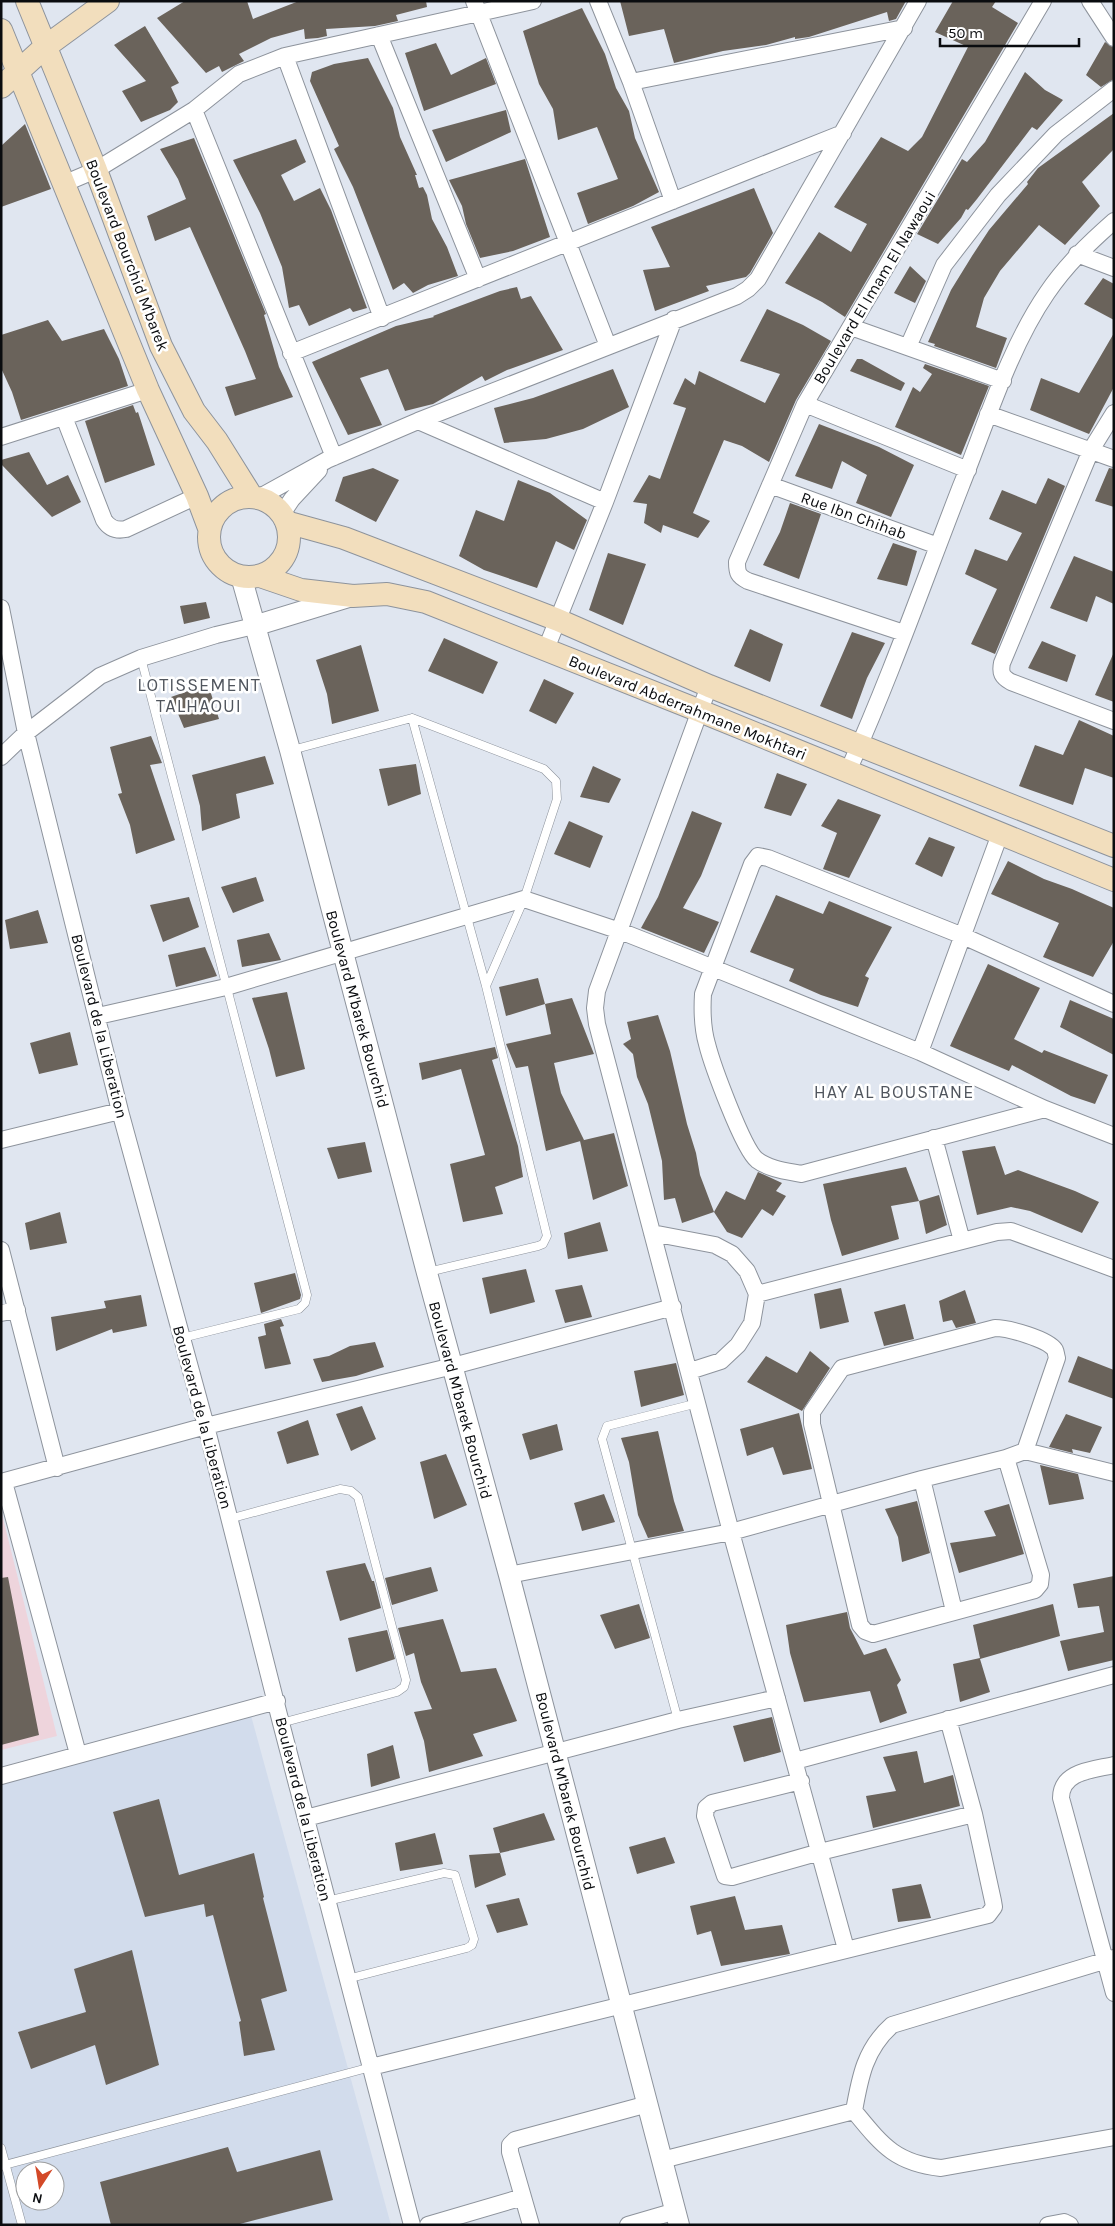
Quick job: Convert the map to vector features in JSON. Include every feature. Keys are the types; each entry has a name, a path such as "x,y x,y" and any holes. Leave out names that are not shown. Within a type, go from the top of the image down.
{"main road":[{"name":"Boulevard Bourchid M'barek","path":"27,1 96,170 161,346 194,411 255,497"},
{"path":"9,80 45,47 108,1"},
{"name":"Boulevard Bourchid M'barek","path":"1,30 9,80 63,184 148,390 197,496 209,528"},
{"path":"135,358 161,346"},
{"path":"250,576 279,564 288,544 284,518 272,504 255,497 230,501 220,508 213,517 209,528 210,549 222,567 250,576 300,590 353,596"},
{"name":"Boulevard Abderrahmane Mokhtari","path":"284,518 344,538 558,620 709,686 1114,846"},
{"name":"Boulevard Abderrahmane Mokhtari","path":"353,596 387,594 426,602 700,711 1114,880"}],"street":[{"path":"63,184 96,170 194,110 239,74 285,56 379,35 477,7 532,1"},
{"path":"598,1 631,82 673,201"},
{"path":"255,497 330,459 418,421 674,319 737,296 748,289 758,279 918,1"},
{"name":"Boulevard El Imam El Nawaoui","path":"904,633 748,581 739,576 737,562 805,404 1043,1"},
{"path":"1090,1 1114,38"},
{"path":"477,7 608,346"},
{"path":"631,82 904,28"},
{"path":"379,35 478,280"},
{"path":"285,56 382,318"},
{"path":"908,346 944,265 998,195 1056,134 1114,89"},
{"path":"194,110 291,353 330,459"},
{"path":"291,353 843,133"},
{"path":"848,771 860,745 968,470 988,414 1023,336 1046,293 1077,254 1114,221"},
{"path":"1077,254 1114,268"},
{"path":"546,649 606,502 674,319"},
{"path":"851,326 1003,381"},
{"path":"1,437 148,390"},
{"path":"805,404 968,470"},
{"path":"988,414 1114,459"},
{"path":"1114,414 1091,450 1000,672 1003,678 1011,682 1114,721"},
{"path":"64,417 104,520 111,528 126,529 197,496"},
{"path":"418,421 606,502"},
{"path":"284,518 292,499 330,459"},
{"name":"Rue Ibn Chihab","path":"770,484 938,546"},
{"name":"Boulevard M'barek Bourchid","path":"250,576 254,626 290,750 426,1273 453,1366 556,1751 620,2004 677,2218"},
{"name":"Boulevard Abderrahmane Mokhtari","path":"254,626 353,596"},
{"name":"Boulevard de la Liberation","path":"1,610 26,733 98,1016 120,1111 206,1426 347,1979 372,2066 412,2225"},
{"path":"1,757 26,733 100,676 141,658 216,635 254,626"},
{"path":"709,686 597,992 595,1008 597,1024 673,1306 731,1532 846,1949"},
{"path":"920,1052 1000,834"},
{"path":"1045,1109 801,1174 778,1169 757,1159 742,1140 707,1044 702,1013 703,994 714,969 746,876 758,856 768,858 962,936 1114,1004"},
{"path":"98,1016 226,987 524,899 620,931 920,1052 1045,1109 1114,1136"},
{"path":"1,1140 120,1111"},
{"path":"934,1138 962,1241"},
{"path":"757,1294 962,1241 1011,1231 1114,1269"},
{"path":"652,1233 715,1245 732,1254 747,1271 757,1294 752,1323 738,1345 721,1361 690,1371"},
{"path":"1,1250 9,1312 57,1468"},
{"path":"78,1754 2,1482 206,1426 453,1366 673,1306"},
{"path":"1006,1458 1041,1575 1040,1584 1035,1590 873,1634 865,1631 860,1625 812,1424 812,1412 838,1372 848,1365 996,1328 1013,1330 1050,1345 1055,1350 1057,1358 1025,1451"},
{"path":"509,1575 731,1532 922,1479 1006,1458 1025,1451 1114,1472"},
{"path":"922,1479 954,1611"},
{"path":"795,1762 1114,1675"},
{"path":"306,1818 556,1751 678,1720 777,1698"},
{"path":"1,1776 277,1701"},
{"path":"372,2066 988,1915 994,1907 994,1900 974,1814 948,1719"},
{"path":"1114,1765 1075,1774 1064,1783 1061,1792 1061,1798 1109,1959 1114,1993"},
{"path":"801,1781 712,1802 706,1808 705,1816 723,1873 728,1877 974,1814"},
{"path":"854,2111 867,2057 878,2037 892,2025 1109,1959"},
{"path":"531,2225 510,2152 510,2145 515,2140 648,2104"},
{"path":"854,2111 878,2140 897,2156 919,2165 941,2168 1114,2137"},
{"path":"662,2160 854,2111"},
{"path":"428,2225 523,2198"},
{"path":"628,2225 677,2218"},
{"path":"1048,2225 1064,2222 1070,2225"}],"lane":[{"path":"141,658 307,1295 305,1303 299,1309 182,1338"},
{"path":"290,750 412,718 544,769 556,781 556,799 524,899 486,986"},
{"path":"412,718 486,986 547,1236 543,1244 538,1246 426,1273"},
{"path":"678,1720 602,1439 603,1432 607,1426 698,1403"},
{"path":"229,1519 340,1489 351,1491 358,1497 406,1680 404,1687 397,1692 281,1722"},
{"path":"327,1901 444,1873 451,1873 455,1875 474,1939 472,1945 467,1948 347,1979"},
{"path":"3,2166 372,2066"},
{"path":"1,2148 3,2166 22,2225"}],"shaded area":[{"path":"1,1510 57,1736 1,1750"},
{"path":"250,1712 391,2225 1,2225 1,1776"}],"building":[{"path":"185,1 247,1 253,19 299,1 426,1 427,7 396,15 398,21 375,26 326,29 327,36 318,38 305,39 304,29 271,38 239,54 244,61 222,72 219,66 206,73 157,18"},
{"path":"620,1 906,1 896,19 889,21 887,12 809,37 795,39 795,37 766,45 723,51 674,63 664,29 629,36"},
{"path":"953,1 996,1 992,7 1018,23 845,317 822,302 785,283 819,232 851,252 867,224 834,207 881,137 908,151 922,137 968,47 935,32"},
{"path":"582,8 605,54 616,88 629,111 635,138 659,192 633,206 588,224 577,193 618,179 597,127 558,140 553,109 539,84 523,31"},
{"path":"145,26 179,83 171,87 178,102 170,110 141,122 122,91 146,81 114,45"},
{"path":"1105,42 1114,48 1114,79 1101,87 1086,75"},
{"path":"436,43 451,75 486,58 496,84 424,111 405,53"},
{"path":"368,58 393,108 400,137 417,175 415,175 419,188 423,187 427,195 432,219 447,247 458,276 428,285 413,293 404,283 393,290 353,187 334,149 339,146 310,81 312,72 334,64"},
{"path":"1025,72 1045,90 1063,100 1037,130 1032,127 977,199 968,210 966,209 961,218 938,244 917,234 962,159 967,162 985,142"},
{"path":"506,110 511,132 446,162 432,130"},
{"path":"1114,113 1114,149 1082,182 1100,206 1065,245 1039,225 1000,271 984,298 976,327 1007,338 996,368 934,346 935,344 928,342 951,290 972,256 989,230 1028,184 1027,182 1038,168"},
{"path":"25,124 51,189 1,207 1,146"},
{"path":"194,138 266,314 264,315 279,367 293,397 235,416 225,387 256,379 245,351 190,227 155,241 147,216 186,199 178,179 160,149"},
{"path":"296,139 306,162 281,175 294,201 320,188 331,210 367,308 353,312 350,308 309,326 299,305 289,308 282,267 260,213 233,160"},
{"path":"525,159 550,237 513,251 480,258 466,224 462,206 449,180"},
{"path":"754,188 773,233 750,273 746,277 706,286 709,291 655,311 643,270 670,267 651,227"},
{"path":"910,266 926,281 915,303 894,293"},
{"path":"1103,278 1114,284 1114,320 1084,304"},
{"path":"517,287 521,299 531,296 563,350 507,370 485,381 482,376 433,404 405,411 388,369 360,378 382,425 348,435 312,362 396,326 434,317 500,291"},
{"path":"767,309 803,325 831,341 796,400 769,462 742,446 724,440 693,513 710,521 698,538 663,525 661,533 644,523 647,504 633,502 649,475 660,479 686,408 673,404 685,378 695,385 699,371 765,403 780,374 740,361"},
{"path":"48,320 62,341 104,329 119,359 128,386 21,420 12,392 1,368 1,335"},
{"path":"1114,333 1114,387 1089,434 1030,410 1041,378 1079,393"},
{"path":"857,359 862,359 905,383 901,391 850,371"},
{"path":"925,364 989,386 961,455 895,427 913,387 920,392 932,374 923,368"},
{"path":"613,369 629,407 583,429 546,439 504,443 494,408 533,398"},
{"path":"133,405 136,413 138,412 155,465 105,483 85,421"},
{"path":"819,424 879,447 914,465 891,517 856,503 867,475 842,461 832,489 795,476"},
{"path":"29,452 47,485 68,475 81,502 52,517 1,464 1,460"},
{"path":"373,468 399,480 376,522 335,501 343,477"},
{"path":"1109,468 1114,469 1114,507 1095,501"},
{"path":"1048,478 1065,486 995,654 971,644 997,589 965,574 975,549 1007,561 1022,533 989,519 1002,490 1036,504"},
{"path":"518,480 550,493 587,520 574,550 556,541 537,588 484,570 459,556 476,510 504,521"},
{"path":"790,503 821,514 799,579 763,565 780,532"},
{"path":"893,543 917,551 907,586 877,579"},
{"path":"608,553 646,564 623,625 589,610"},
{"path":"1074,556 1114,572 1114,604 1096,596 1087,622 1050,608"},
{"path":"206,602 210,618 184,624 180,606"},
{"path":"750,629 783,644 770,682 734,666"},
{"path":"852,632 885,643 867,678 852,719 820,706"},
{"path":"444,638 498,662 483,694 428,671"},
{"path":"1042,641 1076,655 1067,682 1028,668"},
{"path":"361,645 379,711 332,724 327,694 316,660"},
{"path":"1114,652 1114,702 1095,695"},
{"path":"544,679 574,693 556,724 529,711"},
{"path":"208,684 219,719 184,728 171,697"},
{"path":"1079,720 1114,736 1114,778 1085,768 1073,805 1019,786 1035,745 1063,755"},
{"path":"151,736 162,763 150,765 175,840 136,854 130,825 118,794 122,793 110,747"},
{"path":"265,756 274,784 236,794 240,818 202,831 200,806 192,775"},
{"path":"416,764 421,794 388,806 379,769"},
{"path":"593,766 621,779 609,803 580,797"},
{"path":"777,773 807,784 791,816 764,808"},
{"path":"838,799 881,815 849,878 823,869 837,833 821,826"},
{"path":"692,811 722,823 701,876 683,908 719,922 704,953 641,928 658,897"},
{"path":"569,821 603,836 590,868 554,854"},
{"path":"929,837 955,847 942,877 915,864"},
{"path":"1008,861 1044,879 1114,908 1114,941 1093,977 1043,957 1059,923 991,894"},
{"path":"256,877 264,901 233,913 221,887"},
{"path":"776,895 823,914 829,901 892,927 865,976 869,978 858,1007 821,995 789,981 794,969 750,952"},
{"path":"189,897 199,927 163,942 150,905"},
{"path":"38,910 48,943 10,949 5,920"},
{"path":"269,933 281,960 242,967 237,940"},
{"path":"205,947 217,976 176,987 168,955"},
{"path":"988,964 1040,988 1014,1039 1042,1053 1044,1050 1108,1075 1095,1104 1071,1096 1012,1065 1009,1071 950,1046"},
{"path":"538,978 545,1004 506,1016 499,987"},
{"path":"287,992 305,1069 276,1077 252,998"},
{"path":"572,998 594,1054 554,1063 561,1093 584,1140 546,1151 528,1066 516,1068 506,1044 551,1034 545,1004"},
{"path":"1070,1000 1114,1019 1114,1055 1060,1027"},
{"path":"658,1015 670,1051 700,1175 714,1212 682,1223 675,1198 664,1200 662,1161 648,1104 637,1077 633,1054 623,1044 631,1039 627,1022"},
{"path":"70,1032 78,1065 39,1074 30,1043"},
{"path":"495,1047 498,1058 492,1060 518,1146 523,1177 495,1187 503,1214 463,1222 450,1164 485,1155 461,1069 422,1080 419,1063"},
{"path":"614,1133 628,1186 593,1200 580,1141"},
{"path":"365,1142 372,1172 338,1179 327,1148"},
{"path":"995,1146 1005,1175 1018,1170 1099,1202 1082,1233 1030,1211 1011,1207 977,1215 962,1151"},
{"path":"906,1167 919,1201 891,1206 899,1239 842,1256 823,1184"},
{"path":"758,1172 782,1183 776,1191 786,1196 773,1216 762,1209 742,1238 727,1232 714,1212 726,1191 745,1200"},
{"path":"939,1195 947,1225 926,1234 919,1201"},
{"path":"60,1212 67,1243 30,1250 25,1223"},
{"path":"600,1222 608,1251 568,1259 564,1233"},
{"path":"526,1269 535,1302 490,1314 482,1278"},
{"path":"295,1273 301,1295 300,1299 261,1313 254,1283"},
{"path":"582,1285 592,1317 565,1323 555,1290"},
{"path":"841,1288 849,1322 820,1329 814,1294"},
{"path":"965,1290 976,1323 956,1328 952,1320 943,1322 939,1301"},
{"path":"141,1295 147,1326 113,1333 112,1329 56,1351 51,1317 106,1308 104,1301"},
{"path":"905,1304 914,1339 884,1346 874,1312"},
{"path":"281,1319 284,1326 280,1327 291,1364 265,1369 258,1337 266,1335 264,1324"},
{"path":"375,1342 384,1367 356,1376 322,1382 313,1359 329,1356 350,1346"},
{"path":"810,1351 830,1368 802,1411 747,1382 766,1356 797,1373"},
{"path":"1078,1356 1114,1370 1114,1399 1068,1382"},
{"path":"676,1363 684,1395 641,1407 634,1371"},
{"path":"362,1406 376,1439 351,1451 336,1414"},
{"path":"799,1413 812,1469 783,1475 773,1447 747,1456 740,1429"},
{"path":"1066,1414 1102,1427 1090,1453 1072,1449 1073,1453 1049,1447"},
{"path":"308,1420 319,1455 287,1464 277,1432"},
{"path":"557,1424 563,1450 530,1460 522,1434"},
{"path":"658,1431 674,1501 684,1531 648,1538 638,1515 629,1462 621,1438"},
{"path":"446,1454 467,1505 434,1519 420,1462"},
{"path":"1040,1465 1078,1474 1084,1499 1049,1505"},
{"path":"604,1494 615,1522 582,1531 574,1503"},
{"path":"917,1501 930,1553 902,1562 898,1537 885,1509"},
{"path":"1009,1504 1024,1554 959,1573 950,1543 996,1536 984,1511"},
{"path":"365,1563 372,1581 374,1581 381,1608 340,1621 326,1571"},
{"path":"431,1567 438,1591 392,1605 385,1578"},
{"path":"1114,1576 1114,1660 1068,1671 1060,1641 1104,1632 1099,1606 1078,1608 1073,1584"},
{"path":"8,1577 39,1735 1,1745 1,1578"},
{"path":"639,1604 650,1638 615,1649 600,1615"},
{"path":"1053,1604 1060,1636 980,1659 990,1692 960,1702 953,1664 980,1658 973,1625"},
{"path":"847,1612 850,1628 864,1655 886,1648 901,1680 897,1685 907,1713 880,1723 870,1691 804,1702 790,1653 786,1625"},
{"path":"443,1619 461,1672 496,1668 517,1721 473,1734 483,1756 429,1772 424,1741 414,1712 432,1709 421,1682 414,1653 406,1656 398,1628"},
{"path":"387,1630 395,1659 356,1672 348,1638"},
{"path":"772,1717 781,1752 744,1762 733,1726"},
{"path":"393,1745 400,1778 371,1787 367,1754"},
{"path":"917,1751 924,1783 953,1775 960,1806 873,1828 866,1796 896,1791 883,1757"},
{"path":"159,1799 179,1875 254,1853 263,1898 287,1991 261,1999 275,2050 244,2056 239,2022 241,2021 213,1915 206,1917 204,1904 145,1917 113,1812"},
{"path":"544,1813 555,1840 500,1853 493,1828"},
{"path":"435,1833 443,1864 400,1871 395,1843"},
{"path":"665,1837 675,1863 637,1874 629,1847"},
{"path":"500,1853 506,1875 475,1888 469,1855"},
{"path":"921,1884 931,1918 898,1922 892,1889"},
{"path":"735,1896 745,1930 782,1925 790,1954 721,1966 711,1931 697,1935 690,1906"},
{"path":"519,1898 528,1925 497,1933 486,1905"},
{"path":"132,1950 159,2065 106,2085 95,2045 31,2069 18,2032 86,2012 74,1969"},
{"path":"228,2147 237,2172 320,2150 333,2200 236,2225 111,2225 100,2182"}],"district":[{"name":"LOTISSEMENT TALHAOUI","path":"199,695"},
{"name":"HAY AL BOUSTANE","path":"894,1092"}]}
